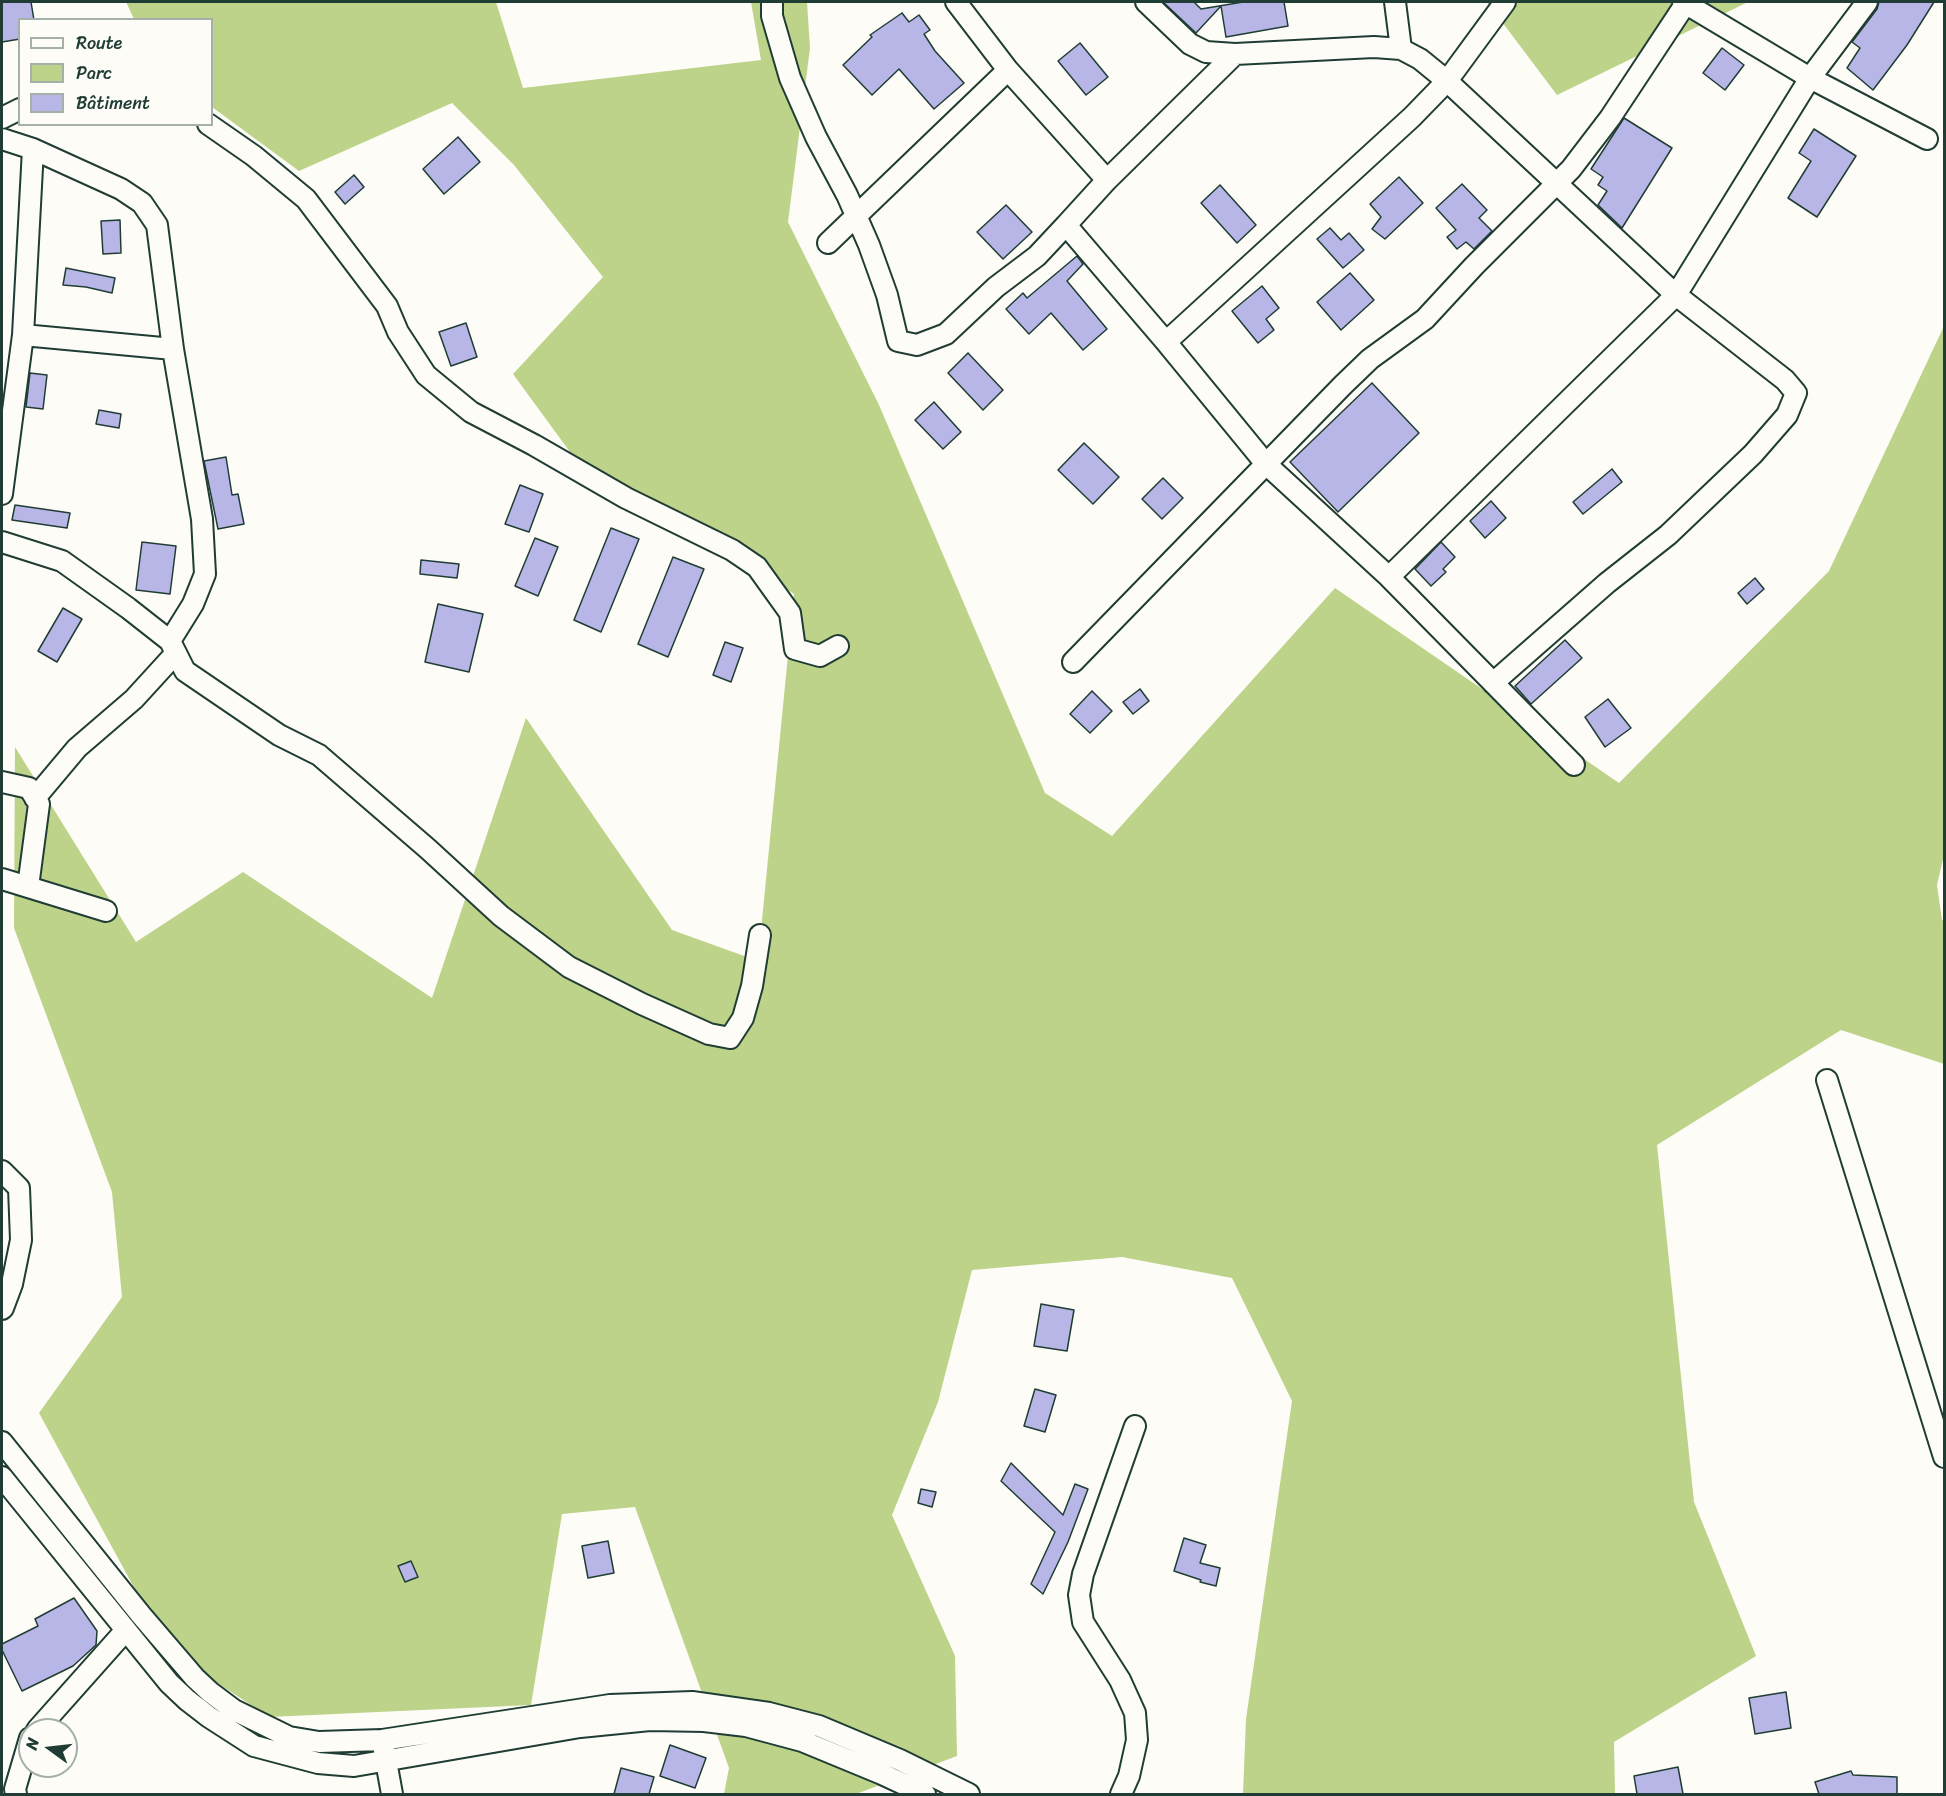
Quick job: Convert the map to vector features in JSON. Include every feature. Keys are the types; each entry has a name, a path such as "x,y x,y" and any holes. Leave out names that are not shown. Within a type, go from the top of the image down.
{"street":[{"path":"772,2 772,16 790,78 869,245 887,295 898,342 917,345 946,334 996,287 1037,256 1107,180 1235,54"},
{"path":"956,2 1008,70 1107,180"},
{"path":"1146,2 1190,44 1206,52 1235,54 1374,47 1401,49 1420,59 1447,81 1676,295 1785,380 1796,393 1786,415 1753,454 1668,535 1607,584 1493,683"},
{"path":"1395,2 1401,49"},
{"path":"1166,342 1395,133 1447,81 1505,2"},
{"path":"1073,662 1370,359 1425,319 1474,266 1571,169 1610,118 1684,2 1810,78 1927,139"},
{"path":"1389,577 1676,295 1810,78 1867,2"},
{"path":"828,243 1008,70"},
{"path":"2,118 18,110"},
{"path":"211,126 254,156 306,199 387,306 398,332 426,375 471,412 626,498 732,550 757,567 790,613 795,649 820,656 838,646"},
{"path":"2,139 33,149 121,189 142,203 157,225 173,350 202,519 205,574 173,647 134,699 77,748 35,798"},
{"path":"2,494 23,335 33,149"},
{"path":"1066,225 1266,464 1389,577 1574,765"},
{"path":"23,335 173,350"},
{"path":"2,542 62,561 128,608 173,647 185,670 279,735 319,755 428,849 501,916 568,968 709,1034 730,1038 743,1018 752,986 760,935"},
{"path":"2,782 29,788 39,804 28,887"},
{"path":"2,879 106,911"},
{"path":"1827,1080 1944,1457"},
{"path":"2,1171 19,1188 21,1240 12,1284 2,1309"},
{"path":"1121,1794 1129,1776 1137,1740 1135,1713 1120,1680 1083,1622 1079,1595 1083,1574 1135,1426"},
{"path":"2,1442 141,1615 195,1678 234,1710 289,1737 318,1742 382,1740 610,1705 665,1701 692,1702 735,1706 819,1726 900,1760 969,1794"},
{"path":"2,1477 169,1683 226,1730 254,1746 318,1763 354,1766 580,1726 651,1720 704,1721 746,1726 802,1741 925,1794"},
{"path":"47,1718 126,1630"},
{"path":"382,1740 392,1794"},
{"path":"16,1794 18,1778"}],"green space":[{"path":"126,2 496,2 523,88 761,60 751,2 807,2 810,48 788,222 879,405 1045,793 1112,836 1335,588 1619,783 1829,571 1944,326 1944,855 1937,885 1944,921 1944,1064 1841,1030 1657,1145 1694,1502 1756,1656 1614,1742 1615,1794 1243,1794 1246,1719 1292,1401 1232,1278 1122,1257 972,1270 938,1402 892,1515 955,1656 957,1756 856,1794 724,1794 729,1768 635,1507 562,1514 531,1705 269,1717 168,1650 39,1413 122,1297 112,1192 14,928 15,747 136,942 243,872 432,998 526,718 672,930 758,961 794,594 570,452 513,374 603,277 514,165 452,103 299,171 213,108 213,18 134,18"},
{"path":"1487,2 1748,2 1557,95"}],"building":[{"path":"2,2 31,2 34,18 18,18 18,39 2,42"},
{"path":"1163,2 1194,2 1201,9 1243,2 1284,2 1288,26 1226,37 1221,6 1196,33"},
{"path":"1879,2 1934,2 1907,45 1873,90 1847,68 1860,48 1852,42 1877,9"},
{"path":"902,13 909,22 919,15 930,30 924,34 935,51 964,83 934,109 899,69 872,95 843,65 872,37 870,35"},
{"path":"1080,43 1108,77 1086,95 1058,61"},
{"path":"1722,48 1744,65 1725,90 1703,73"},
{"path":"1624,118 1672,148 1622,228 1598,205 1607,191 1598,185 1603,177 1591,169"},
{"path":"1814,129 1856,156 1817,217 1788,198 1811,161 1799,153"},
{"path":"458,137 480,162 444,194 423,169"},
{"path":"354,175 364,187 345,204 335,192"},
{"path":"1399,177 1423,203 1385,239 1372,229 1381,217 1370,204"},
{"path":"1462,184 1487,210 1479,218 1492,231 1474,249 1466,242 1457,249 1447,237 1456,230 1436,208"},
{"path":"1220,185 1256,225 1237,243 1201,203"},
{"path":"1006,205 1032,232 1003,259 977,232"},
{"path":"120,220 121,253 103,254 101,221"},
{"path":"1330,228 1341,240 1349,233 1364,250 1343,268 1317,239"},
{"path":"1077,256 1083,264 1067,281 1107,329 1083,350 1051,313 1029,334 1006,309 1023,293 1027,298"},
{"path":"66,268 115,278 112,293 63,285"},
{"path":"1350,273 1374,300 1341,330 1317,302"},
{"path":"1262,286 1279,308 1266,319 1274,330 1258,343 1232,311"},
{"path":"466,323 477,357 451,366 439,332"},
{"path":"968,353 1003,390 983,410 948,373"},
{"path":"30,373 47,375 43,409 26,407"},
{"path":"1372,383 1419,433 1338,512 1290,462"},
{"path":"934,402 961,432 943,449 915,420"},
{"path":"99,410 121,414 119,428 96,424"},
{"path":"1084,443 1119,477 1093,504 1058,470"},
{"path":"226,457 232,495 238,494 244,524 218,529 204,461"},
{"path":"1612,469 1622,482 1583,514 1573,502"},
{"path":"1163,478 1183,498 1162,519 1142,499"},
{"path":"520,485 543,494 529,532 505,524"},
{"path":"1491,501 1506,518 1485,538 1470,521"},
{"path":"15,505 70,513 67,528 12,520"},
{"path":"611,528 639,539 601,632 574,620"},
{"path":"535,538 558,547 538,596 515,586"},
{"path":"142,542 176,546 170,594 136,590"},
{"path":"1441,542 1455,557 1443,569 1446,572 1431,586 1415,569"},
{"path":"673,557 704,569 668,657 638,644"},
{"path":"421,560 459,564 457,578 420,574"},
{"path":"1755,578 1764,589 1747,604 1738,593"},
{"path":"438,604 483,614 469,672 425,662"},
{"path":"63,608 82,619 57,662 38,651"},
{"path":"1565,640 1582,658 1531,704 1515,686"},
{"path":"725,642 743,648 731,682 713,675"},
{"path":"1140,689 1149,701 1133,714 1123,702"},
{"path":"1092,691 1112,711 1090,733 1070,714"},
{"path":"1608,699 1631,728 1605,747 1585,717"},
{"path":"1041,1304 1074,1310 1067,1351 1034,1346"},
{"path":"1035,1389 1056,1395 1045,1432 1024,1426"},
{"path":"1011,1463 1063,1515 1075,1484 1088,1489 1068,1542 1043,1594 1031,1584 1055,1532 1001,1481"},
{"path":"921,1489 936,1492 932,1507 918,1503"},
{"path":"1184,1538 1206,1545 1200,1563 1220,1568 1216,1586 1174,1571"},
{"path":"608,1541 614,1573 588,1578 582,1546"},
{"path":"411,1561 418,1577 405,1582 398,1566"},
{"path":"74,1598 97,1631 96,1645 73,1666 22,1691 2,1650 2,1644 38,1626 35,1619"},
{"path":"1786,1692 1791,1728 1755,1734 1749,1698"},
{"path":"670,1745 706,1758 695,1788 660,1776"},
{"path":"1678,1767 1683,1794 1637,1794 1634,1776"},
{"path":"621,1768 654,1777 649,1794 614,1794"},
{"path":"1851,1771 1853,1775 1897,1777 1897,1794 1819,1794 1815,1782"}]}
